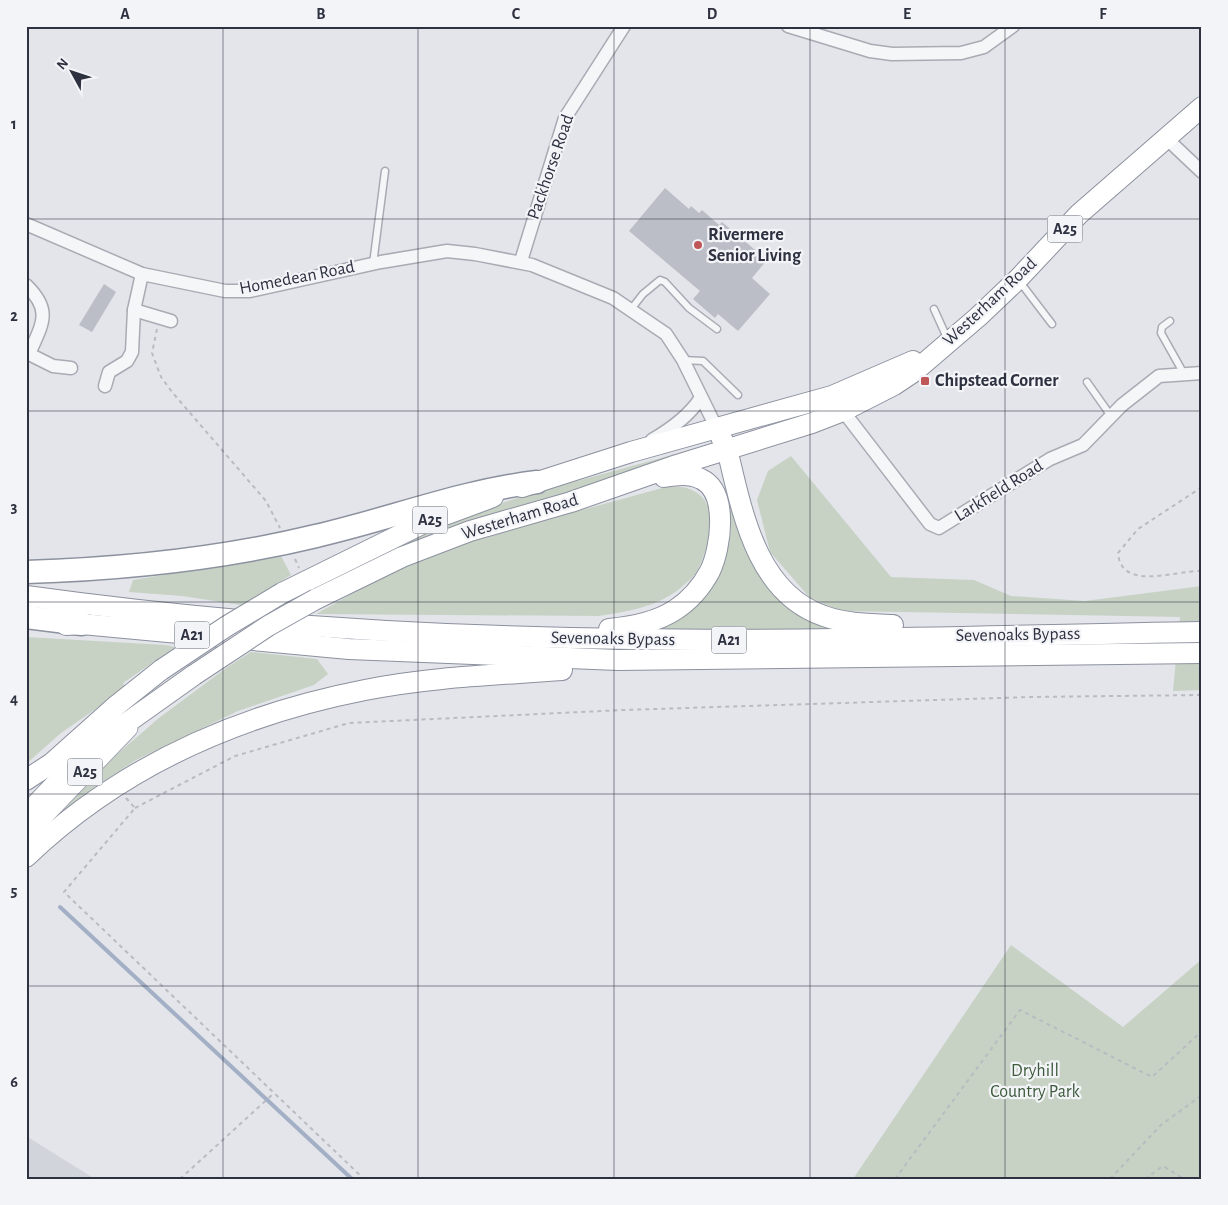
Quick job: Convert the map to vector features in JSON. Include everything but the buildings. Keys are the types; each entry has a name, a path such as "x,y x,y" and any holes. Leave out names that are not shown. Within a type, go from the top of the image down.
{"highway":[{"name":"Westerham Road","path":"52,763 117,705 160,670 227,626 282,593 426,522 537,482 631,452 716,429 837,403 894,385 915,371 1018,279 1078,214 1202,107"},
{"name":"Westerham Road","path":"144,710 246,640 316,599 402,557 462,534 631,482 727,449 812,423 837,403"},
{"path":"716,429 727,449 746,520 764,565 783,592 802,607 826,617 851,622 953,626 1011,635"},
{"path":"447,634 622,628 658,618 682,605 702,584 715,557 720,531 716,496 709,484 693,476 681,475 631,482"},
{"path":"26,572 148,565 287,542 345,529 485,490 537,482"},
{"name":"Sevenoaks Bypass","path":"26,596 206,616 447,634 682,640 1202,632"},
{"path":"26,617 82,624"},
{"name":"Sevenoaks Bypass","path":"26,628 82,624 349,649 673,661 1202,653"},
{"path":"26,857 95,800 115,786 174,753 239,723 298,705 366,689 446,679 673,661"},
{"path":"26,815 84,756 144,710"},
{"path":"26,780 52,763"}],"main road":[{"name":"Westerham Road","path":"26,834 144,710"},
{"name":"Westerham Road","path":"26,790 52,763"}],"street":[{"name":"Packhorse Road","path":"521,261 565,118 624,26"},
{"path":"788,26 870,51 892,54 961,53 984,47 1013,26"},
{"path":"1166,138 1202,172"},
{"name":"Homedean Road","path":"27,226 142,274 212,290 250,291 373,264 447,251 521,261 614,298 632,308"},
{"path":"105,386 109,372 127,361 132,352 134,310 142,274"},
{"path":"26,285 39,299 44,312 41,326 28,354 53,366 71,368"},
{"path":"632,308 666,334 683,360 716,429"},
{"path":"134,310 165,319"},
{"name":"Larkfield Road","path":"837,403 930,524 939,528 1050,459 1083,445 1111,416 1159,376 1202,373"},
{"path":"631,452 679,423 693,410 700,398"}],"lane":[{"path":"373,264 385,171"},
{"path":"1018,279 1052,324"},
{"path":"632,308 643,294 660,280 665,282 689,308 717,329"},
{"path":"934,309 948,341"},
{"path":"1170,321 1162,327 1161,333 1184,374"},
{"path":"683,360 703,360 738,394"},
{"path":"1087,382 1111,416"}],"path":[{"path":"165,319 152,353 161,376 172,392 266,501 307,580"},
{"path":"1202,487 1138,529 1118,553 1119,564 1126,572 1141,578 1202,571"},
{"path":"364,1179 272,1094 64,892 135,808 235,756 349,723 682,708 1029,697 1202,695"},
{"path":"115,786 135,808"},
{"path":"895,1179 1020,1010 1152,1077 1202,1031"},
{"path":"180,1179 272,1094"},
{"path":"1110,1179 1161,1125 1202,1095"},
{"path":"1145,1179 1162,1166 1184,1179"}],"shaded area":[{"path":"26,1136 95,1179 26,1179"}],"green space":[{"path":"701,447 702,451 463,525 315,591 305,590 449,520 530,494"},
{"path":"791,456 891,577 974,580 1011,596 1085,601 1202,586 1202,690 1173,691 1180,617 842,611 810,598 770,552 757,500 768,471"},
{"path":"666,487 684,487 700,495 706,503 710,514 709,538 706,550 694,576 669,596 650,605 598,616 316,614 387,574 461,543"},
{"path":"729,496 753,565 776,597 793,610 814,621 841,631 644,630 718,574 727,552 731,531"},
{"path":"281,556 291,575 241,605 182,596 129,592 133,580"},
{"path":"26,637 175,647 123,683 126,688 61,733 26,764"},
{"path":"251,652 317,659 328,674 314,685 238,711 136,760 84,794 52,822 93,775 159,718 226,668"},
{"name":"Dryhill Country Park","path":"1011,945 1123,1027 1202,959 1202,1179 853,1179"}],"waterway":[{"path":"60,907 352,1179"}],"place":[{"name":"Rivermere Senior Living","path":"698,245"},
{"name":"Chipstead Corner","path":"925,381"}]}
